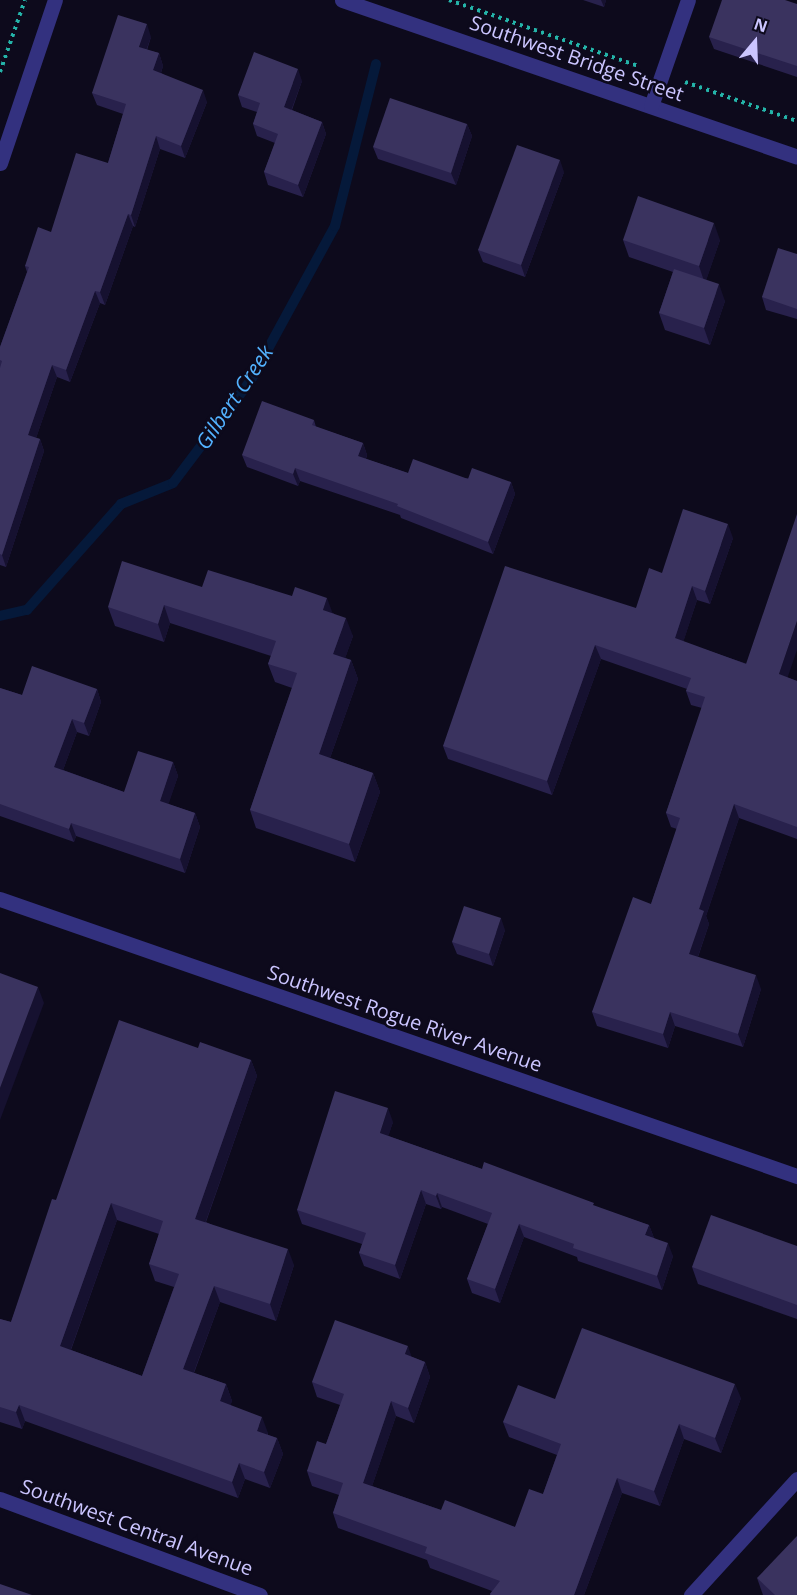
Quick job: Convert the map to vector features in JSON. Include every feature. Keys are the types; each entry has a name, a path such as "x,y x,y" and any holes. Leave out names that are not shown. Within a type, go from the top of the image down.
{"street":[{"path":"0,163 55,0"},
{"name":"Southwest Bridge Street","path":"342,0 797,157"},
{"path":"651,106 688,0"},
{"name":"Southwest Rogue River Avenue","path":"0,899 797,1176"},
{"path":"691,1595 797,1479"},
{"name":"Southwest Central Avenue","path":"0,1499 260,1595"}],"path":[{"path":"0,72 25,0"},
{"path":"449,0 797,122"}],"building":[{"path":"722,0 785,0 797,4 797,66 709,37"},
{"path":"118,15 147,24 139,47 159,53 153,70 203,90 181,146 156,136 131,215 128,214 100,292 95,291 66,370 52,365 28,435 40,439 2,555 0,554 0,368 2,361 0,360 0,347 29,267 25,266 38,227 51,232 76,153 108,163 126,104 92,93"},
{"path":"254,52 298,69 284,107 322,122 298,185 264,172 278,134 253,124 260,103 238,95"},
{"path":"390,98 467,124 451,173 373,147"},
{"path":"517,145 560,160 521,265 478,250"},
{"path":"638,196 714,223 699,266 623,240"},
{"path":"778,248 797,254 797,309 762,297"},
{"path":"674,269 719,284 704,328 659,313"},
{"path":"262,401 314,420 312,425 363,443 358,456 408,473 413,459 468,479 472,468 511,482 488,542 397,506 398,504 295,468 293,474 242,455"},
{"path":"683,509 728,524 705,591 692,586 675,638 746,664 797,514 797,621 779,674 797,681 797,827 734,804 699,909 704,911 689,954 756,975 738,1034 670,1012 663,1034 592,1012 633,897 651,904 680,818 666,813 705,697 686,691 691,678 595,645 547,781 443,746 505,566 636,608 649,568 662,573"},
{"path":"122,561 202,587 208,570 292,596 295,587 327,598 323,610 346,618 333,654 351,660 319,754 373,773 349,844 250,810 297,673 268,664 276,641 164,605 158,624 108,607"},
{"path":"32,666 97,689 84,723 72,719 54,767 124,792 138,751 173,762 160,801 195,813 180,859 71,823 69,829 0,804 0,688 22,695"},
{"path":"464,906 501,918 489,954 452,942"},
{"path":"0,973 38,987 0,1088"},
{"path":"119,1020 198,1048 200,1042 251,1060 195,1219 288,1249 270,1304 214,1286 183,1369 226,1384 220,1401 262,1417 257,1431 277,1438 264,1472 239,1463 232,1482 19,1405 16,1412 0,1407 0,1319 11,1322 52,1199 56,1200","holes":["111,1203 163,1221 149,1264 179,1274 142,1376 60,1346"]},
{"path":"335,1091 388,1108 380,1133 482,1169 484,1162 649,1225 645,1235 668,1243 657,1276 573,1248 574,1244 519,1224 495,1289 467,1279 492,1213 437,1193 436,1196 421,1190 395,1265 359,1253 366,1233 297,1210"},
{"path":"711,1215 797,1246 797,1305 692,1267"},
{"path":"335,1320 408,1346 405,1354 425,1362 408,1408 391,1401 363,1483 441,1510 445,1500 515,1527 529,1489 543,1494 561,1444 503,1422 518,1385 555,1399 582,1328 735,1384 715,1438 679,1424 654,1491 617,1478 574,1595 491,1595 500,1581 425,1553 427,1547 333,1513 343,1483 307,1471 317,1441 326,1444 344,1394 312,1382"},
{"path":"797,1536 797,1595 775,1595 757,1578"},
{"path":"0,1584 32,1595 0,1595"}],"waterway":[{"name":"Gilbert Creek","path":"0,616 27,610 121,504 173,483 251,380 335,226 376,64"}]}
